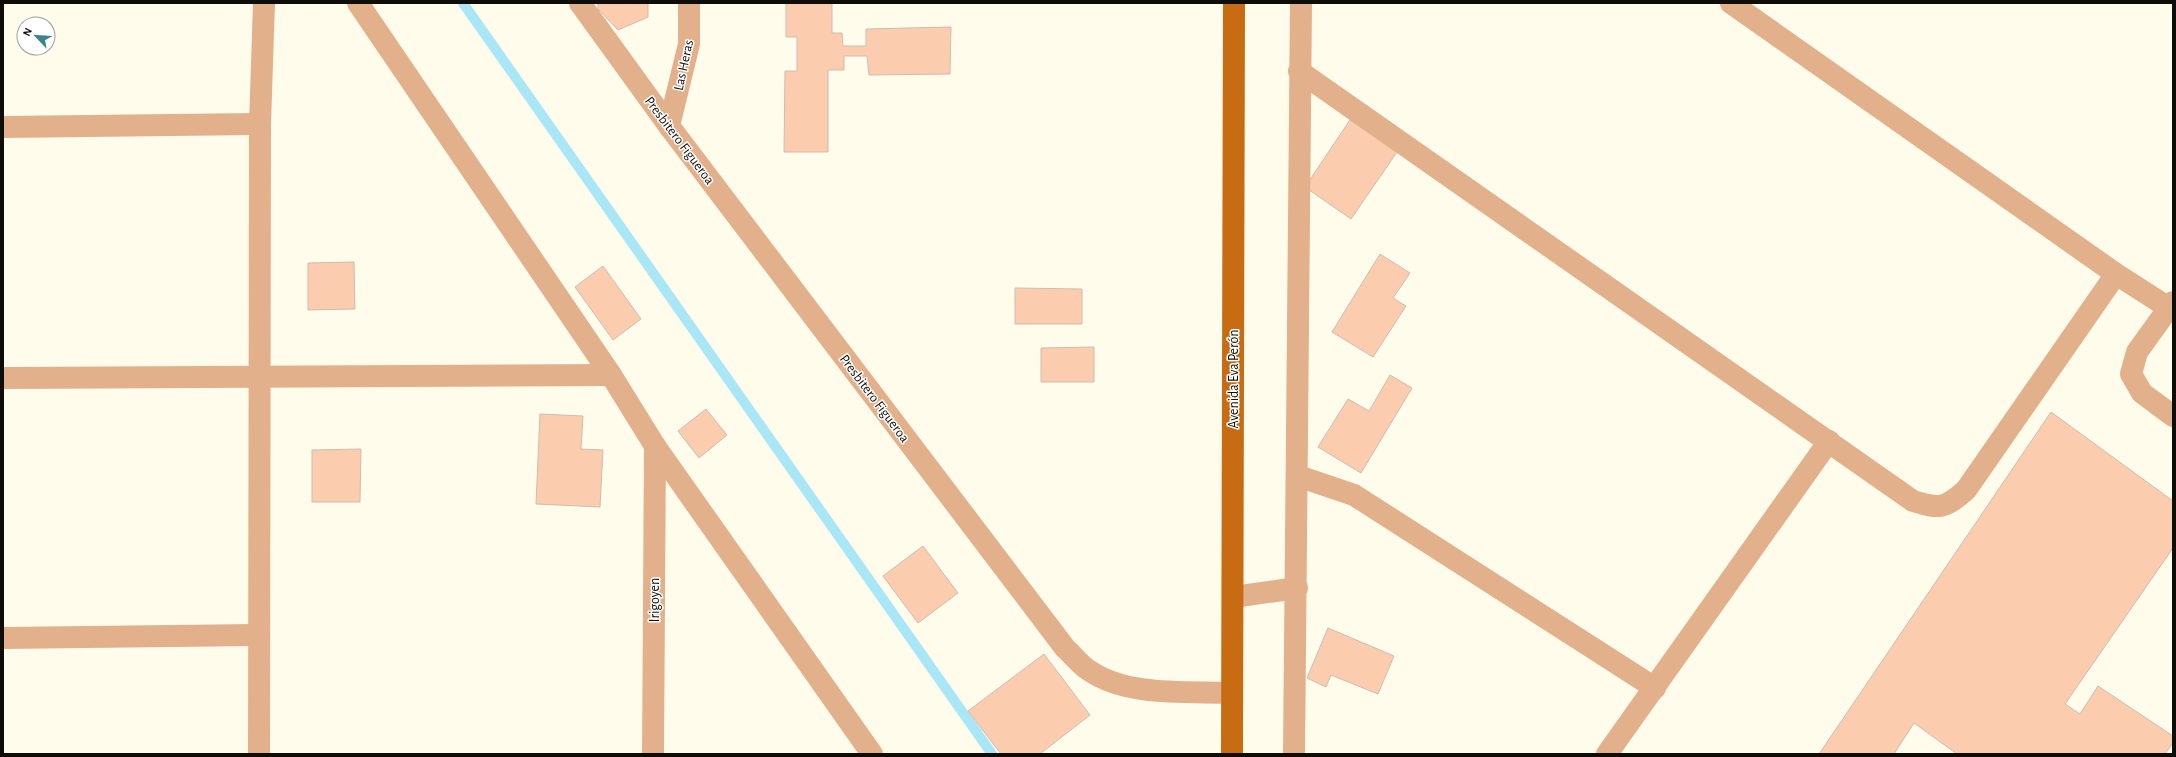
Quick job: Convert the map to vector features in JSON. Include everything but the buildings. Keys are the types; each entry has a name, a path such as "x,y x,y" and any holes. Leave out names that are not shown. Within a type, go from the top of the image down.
{"main road":[{"name":"Avenida Eva Perón","path":"1232,754 1234,3"}],"street":[{"path":"258,754 260,635 258,376 260,124 264,3"},
{"path":"358,3 611,375 655,446 872,754"},
{"name":"Presbitero Figueroa","path":"580,3 669,126 1065,648 1090,671 1119,685 1148,690 1232,693"},
{"name":"Las Heras","path":"669,126 689,44 689,3"},
{"path":"1294,754 1298,476 1300,3"},
{"path":"1731,3 2116,274 2171,305 2138,352 2131,374 2142,393 2173,416"},
{"path":"1299,71 1913,501 1933,507 1950,504 1966,490 2116,274"},
{"path":"3,127 260,124"},
{"path":"3,378 611,375"},
{"path":"1607,754 1829,442"},
{"name":"Irigoyen","path":"653,754 655,446"},
{"path":"1298,476 1354,494 1655,688"},
{"path":"1233,597 1297,588"},
{"path":"3,638 260,635"}],"waterway":[{"path":"463,3 992,754"}]}
